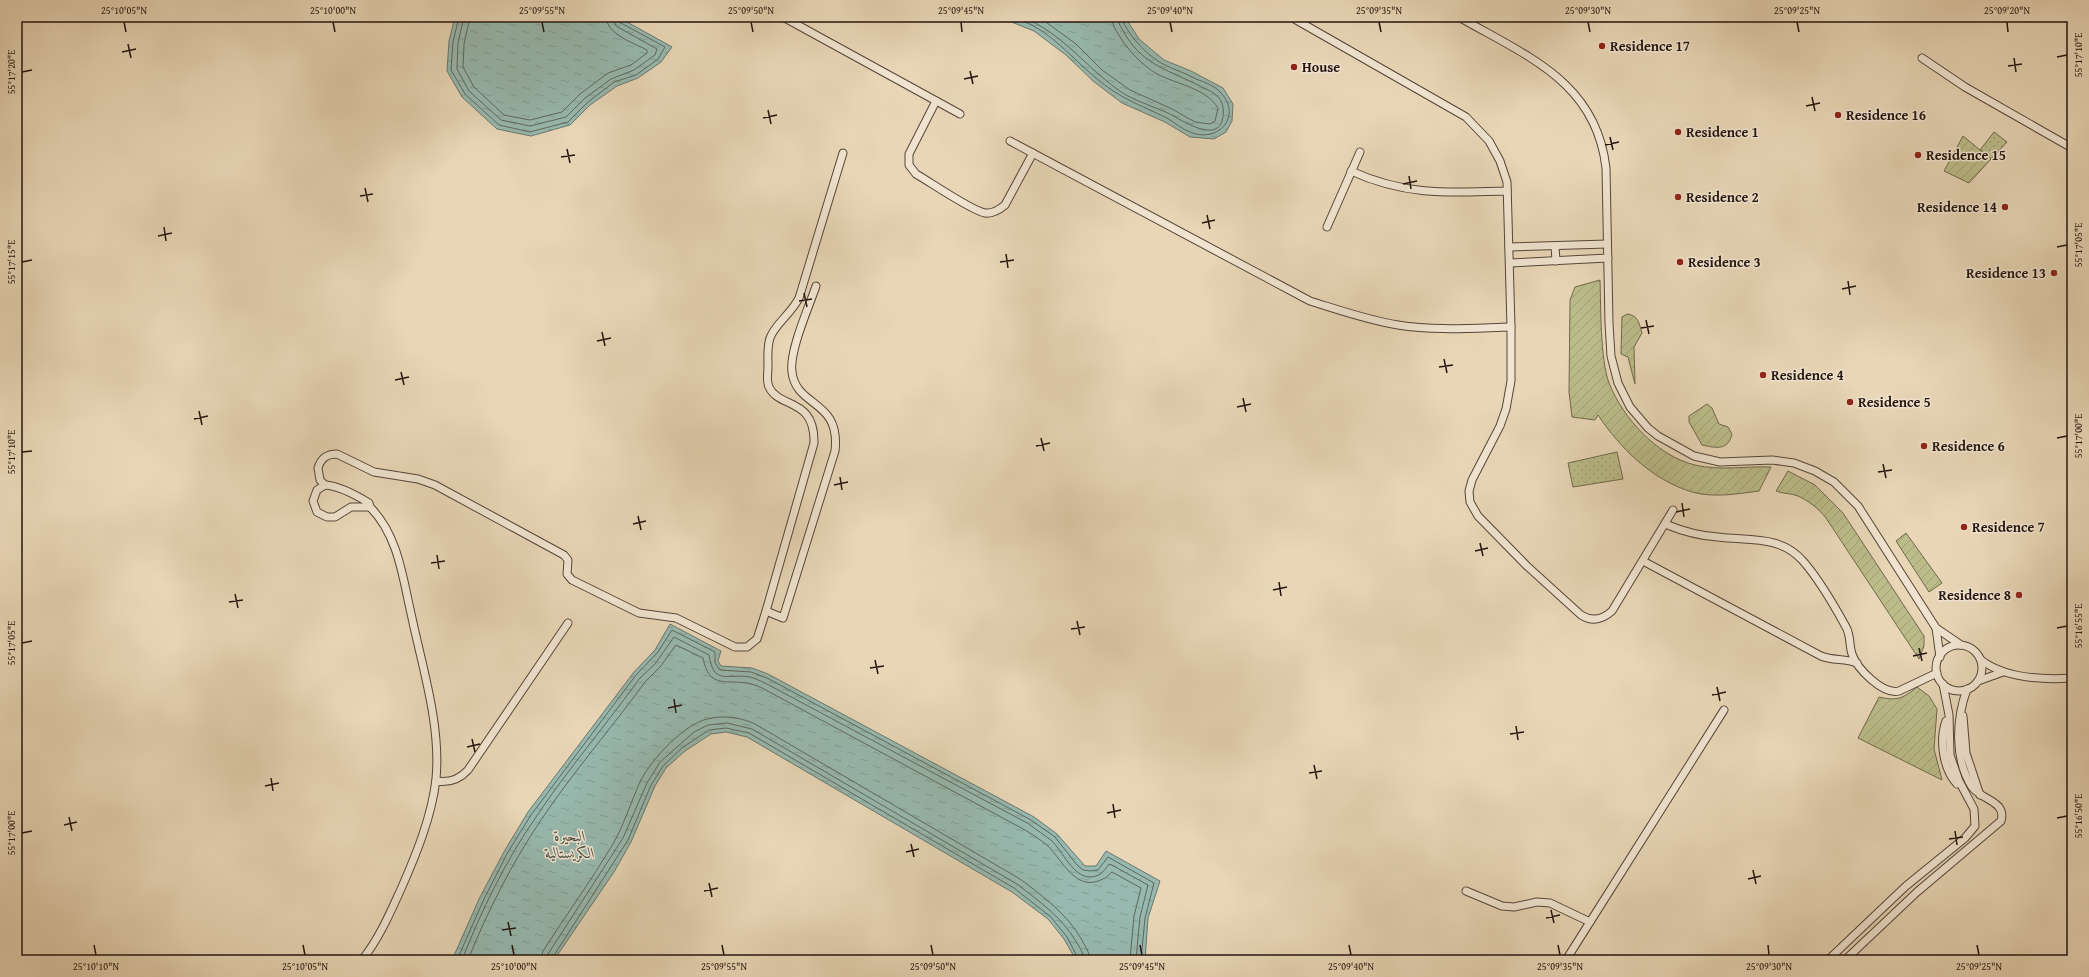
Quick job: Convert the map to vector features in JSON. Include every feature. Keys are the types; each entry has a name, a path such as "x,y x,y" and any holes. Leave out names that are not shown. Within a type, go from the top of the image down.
{"street":[{"path":"783,17 960,114"},
{"path":"1291,17 1466,117 1482,133 1495,151 1504,171 1508,191 1510,247 1511,327 1509,396 1500,426 1470,485 1470,502 1474,512 1552,590 1581,615 1588,619 1601,618 1612,611 1673,510"},
{"path":"1459,17 1547,69 1568,86 1583,104 1595,125 1604,154 1611,356 1624,395 1639,418 1664,440 1694,456 1720,462 1772,460 1789,462 1815,471 1834,482 1858,506 1936,628 1961,645 1973,650 1980,660 1982,669 1978,681"},
{"path":"1922,58 1965,87 2072,148"},
{"path":"936,100 909,154 909,165 916,174 976,210 989,213 1001,208 1007,201 1033,153"},
{"path":"1010,141 1310,301 1362,318 1399,326 1455,329 1511,327"},
{"path":"1327,227 1360,152"},
{"path":"325,485 320,480 318,468 320,462 330,454 337,454 374,472 418,480 435,485 564,555 568,560 567,574 572,580 639,613 676,618 735,647 747,647 757,639 766,611 813,449 814,437 811,424 805,413 796,405 775,395 770,389 767,381 769,344 774,330 791,312 799,298 843,153"},
{"path":"1351,171 1381,183 1427,193 1508,191"},
{"path":"1510,247 1607,244"},
{"path":"1555,246 1556,261"},
{"path":"1510,263 1608,258"},
{"path":"766,611 783,618 835,451 835,438 829,418 821,408 800,392 792,374 794,354 816,286"},
{"path":"362,960 375,942 409,870 425,826 436,781 433,723 403,579 390,535 381,520 370,507 369,503 332,485 325,485 317,490 313,501 314,509 323,516 335,517 351,508 370,507"},
{"path":"1665,524 1691,533 1717,537 1765,539 1789,549 1808,567 1846,626 1850,637 1852,653 1857,663 1880,687 1889,692 1899,691 1937,673"},
{"path":"1642,561 1821,656 1830,659 1839,658 1857,663"},
{"path":"436,781 444,782 455,780 468,770 568,624"},
{"path":"1828,960 1901,890 1971,831 1975,823 1974,809 1963,789 1953,780 1948,771 1943,730 1949,715 1944,684 1937,673 1937,665 1940,656 1936,628"},
{"path":"1839,658 1851,645"},
{"path":"1940,656 1949,648 1961,645"},
{"path":"1980,660 2003,672 2045,678 2072,678"},
{"path":"1845,960 1917,892 1999,824 2002,815 1999,806 1981,797 1973,789 1966,775 1959,745 1961,711 1968,689 1978,681 2003,672"},
{"path":"1944,684 1955,690 1968,689"},
{"path":"1566,960 1724,710"},
{"path":"1961,711 1968,762 1981,797"},
{"path":"1946,746 1959,745"},
{"path":"1466,891 1502,906 1514,907 1537,902 1550,903 1590,922"}],"green space":[{"path":"1994,132 2007,142 1991,159 1980,150"},
{"path":"1963,136 1991,159 1969,183 1944,171"},
{"path":"1600,280 1602,333 1606,373 1615,396 1632,422 1643,434 1668,453 1695,465 1714,468 1771,467 1759,491 1725,495 1708,495 1677,487 1650,471 1627,451 1598,415 1595,420 1572,417 1569,392 1570,300 1575,287"},
{"path":"1627,314 1636,318 1642,333 1634,347 1635,384 1628,357 1621,354 1622,317"},
{"path":"1707,404 1712,408 1719,424 1728,427 1732,434 1728,443 1724,446 1712,447 1702,445 1689,422 1689,416"},
{"path":"1617,452 1623,479 1573,487 1568,463"},
{"path":"1788,471 1815,485 1843,513 1924,636 1924,646 1919,659 1826,518 1814,506 1802,498 1776,491"},
{"path":"1906,533 1942,583 1929,592 1896,541"},
{"path":"1917,687 1929,696 1937,709 1934,749 1942,780 1858,738 1879,697 1890,699 1899,698"}],"water":[{"path":"455,17 618,17 672,47 661,62 638,78 617,86 590,105 570,125 531,136 497,129 462,97 447,71 449,41"},
{"path":"979,17 1125,17 1139,39 1164,60 1191,71 1223,88 1233,104 1232,121 1226,132 1214,139 1190,137 1165,122 1122,103 1093,81 1066,55 1034,31 1009,21"},
{"name":"البحيرة الكريستالية","path":"670,624 721,651 718,661 721,666 752,668 768,674 1034,817 1057,834 1085,866 1096,866 1106,851 1160,881 1148,918 1145,960 1076,960 1064,939 1048,919 1012,892 747,737 726,732 711,734 685,751 666,768 655,786 631,842 614,872 554,960 452,960 480,897 505,850 528,812 634,672 655,650"}],"place":[{"name":"Residence 17","path":"1602,46"},
{"name":"House","path":"1294,67"},
{"name":"Residence 16","path":"1838,115"},
{"name":"Residence 1","path":"1678,132"},
{"name":"Residence 15","path":"1918,155"},
{"name":"Residence 2","path":"1678,197"},
{"name":"Residence 14","path":"2005,207"},
{"name":"Residence 3","path":"1680,262"},
{"name":"Residence 13","path":"2054,273"},
{"name":"Residence 4","path":"1763,375"},
{"name":"Residence 5","path":"1850,402"},
{"name":"Residence 6","path":"1924,446"},
{"name":"Residence 7","path":"1964,527"},
{"name":"Residence 8","path":"2019,595"}]}
